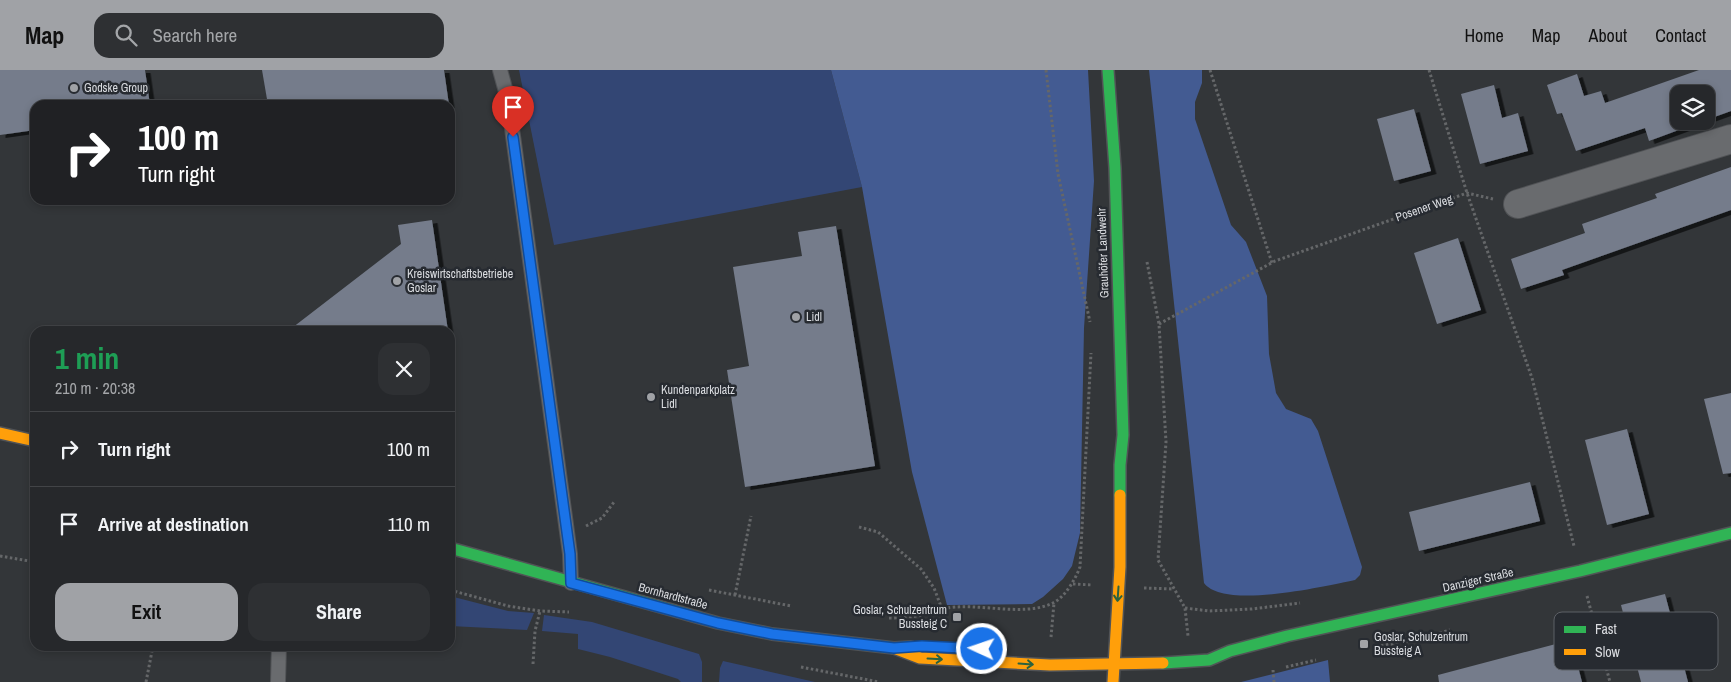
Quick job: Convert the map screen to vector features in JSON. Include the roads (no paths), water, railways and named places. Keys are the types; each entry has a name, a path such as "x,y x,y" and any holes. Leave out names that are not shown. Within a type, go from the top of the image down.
{"street":[{"name":"Grauhöfer Landwehr","path":"1108,70 1115,168 1123,435 1120,465 1120,659"},
{"path":"1518,204 1731,139"},
{"path":"0,433 30,440"},
{"name":"Danziger Straße","path":"1120,659 1190,662 1208,660 1230,651 1288,636 1580,570 1731,533"},
{"name":"Bornhardtstraße","path":"455,549 718,623 772,634 894,648 922,646"},
{"name":"Bornhardtstraße","path":"894,648 920,658 1050,665 1120,659"},
{"path":"1068,653 1120,659"},
{"path":"1112,682 1120,659"},
{"path":"1120,659 1124,682"}],"lane":[{"path":"500,70 508,100 568,535 571,583"},
{"path":"278,682 279,651"}],"place":[{"name":"Godske Group","path":"74,88"},
{"name":"Kreiswirtschaftsbetriebe Goslar","path":"397,281"},
{"name":"Lidl","path":"796,317"},
{"name":"Kundenparkplatz Lidl","path":"651,397"},
{"name":"Goslar, Schulzentrum Bussteig C","path":"957,617"},
{"name":"Goslar, Schulzentrum Bussteig A","path":"1364,644"}]}
